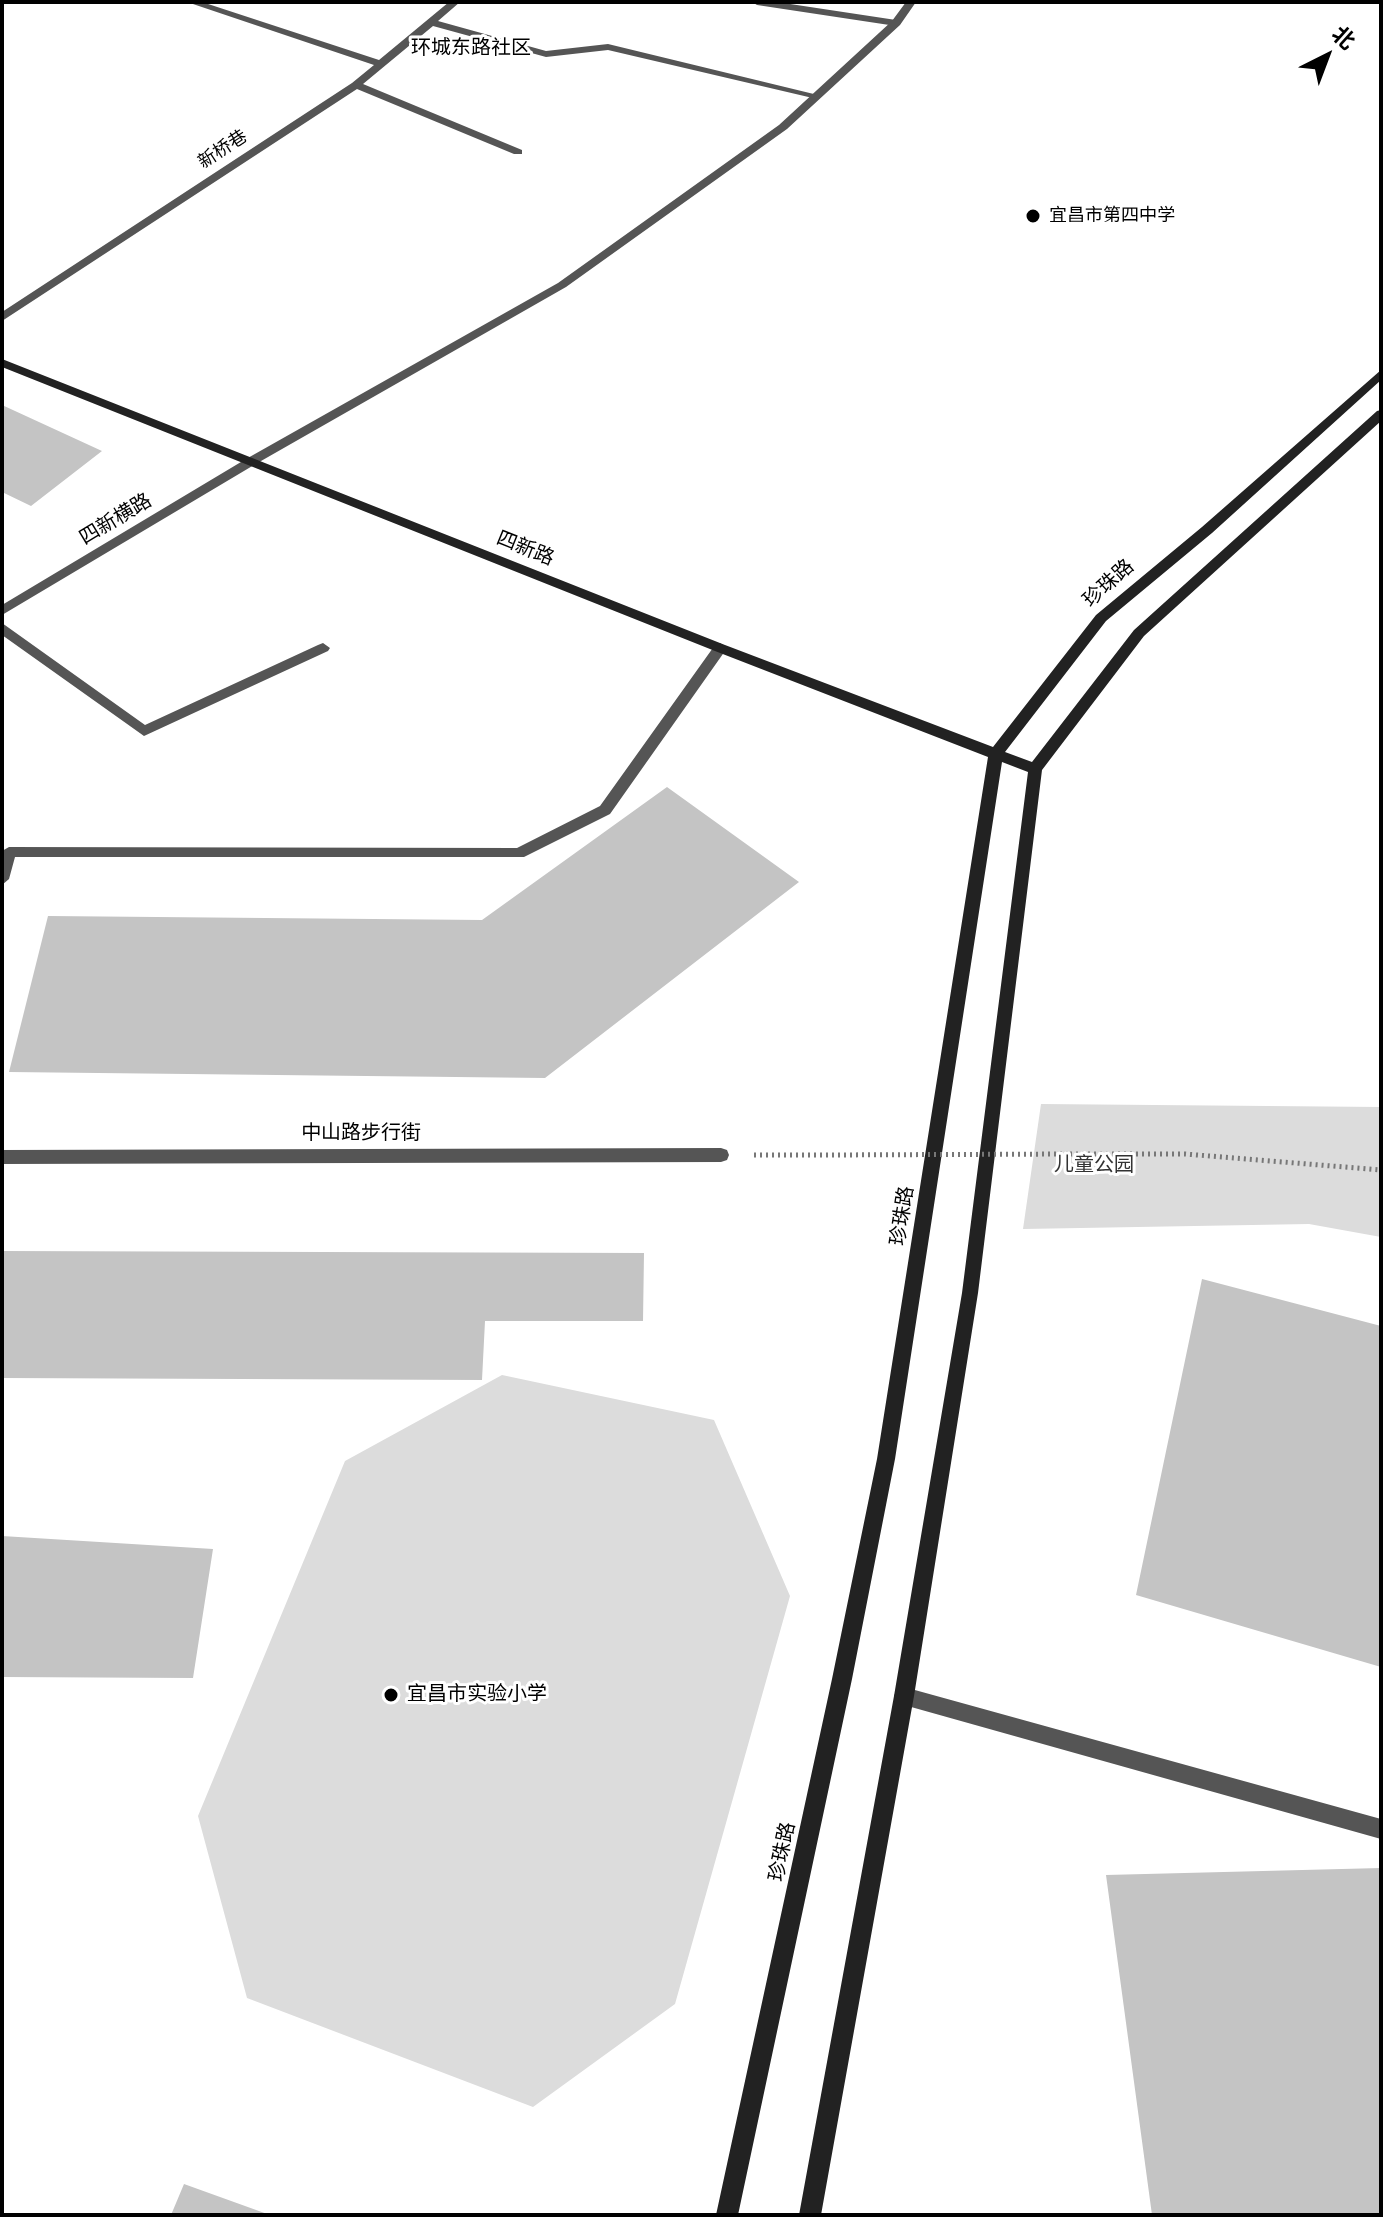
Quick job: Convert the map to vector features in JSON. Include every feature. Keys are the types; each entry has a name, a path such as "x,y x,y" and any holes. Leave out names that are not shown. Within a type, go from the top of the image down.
{"main road":[{"name":"四新路","path":"2,363 720,648 1035,769"},
{"name":"珍珠路","path":"727,2215 886,1459 996,753 1101,618 1207,530 1381,374"},
{"path":"810,2215 904,1696 970,1293 1035,769 1139,633 1381,414"}],"street":[{"path":"192,2 381,64"},
{"name":"新桥巷","path":"2,317 356,85 455,2"},
{"path":"757,2 896,23"},
{"name":"四新横路","path":"2,611 250,462 562,285 783,127 896,23 911,2"},
{"path":"430,22 546,54 608,47 817,96"},
{"path":"356,85 518,152"},
{"path":"2,628 144,731 323,648"},
{"path":"2,879 9,852 519,853 605,810 720,648"},
{"name":"中山路步行街","path":"2,1157 721,1155"},
{"path":"904,1696 1381,1829"}],"path":[{"path":"721,1155 1185,1154 1381,1170"}],"green space":[{"name":"儿童公园","path":"1041,1104 1381,1107 1381,1237 1309,1224 1023,1229"},
{"path":"502,1375 714,1420 790,1596 675,2004 533,2107 247,1998 198,1816 345,1461"}],"building":[{"path":"2,405 102,451 31,506 2,492"},
{"path":"667,787 799,882 545,1078 9,1072 48,916 482,920"},
{"path":"2,1251 644,1253 643,1321 485,1321 482,1380 2,1378"},
{"path":"1202,1279 1381,1326 1381,1667 1136,1595"},
{"path":"2,1536 213,1549 193,1678 2,1677"},
{"path":"1381,1868 1381,2215 1152,2215 1106,1875"},
{"path":"184,2184 270,2215 171,2215"}],"place":[{"name":"宜昌市第四中学","path":"1033,216"},
{"name":"宜昌市实验小学","path":"391,1695"}],"district":[{"name":"环城东路社区","path":"471,49"}]}
